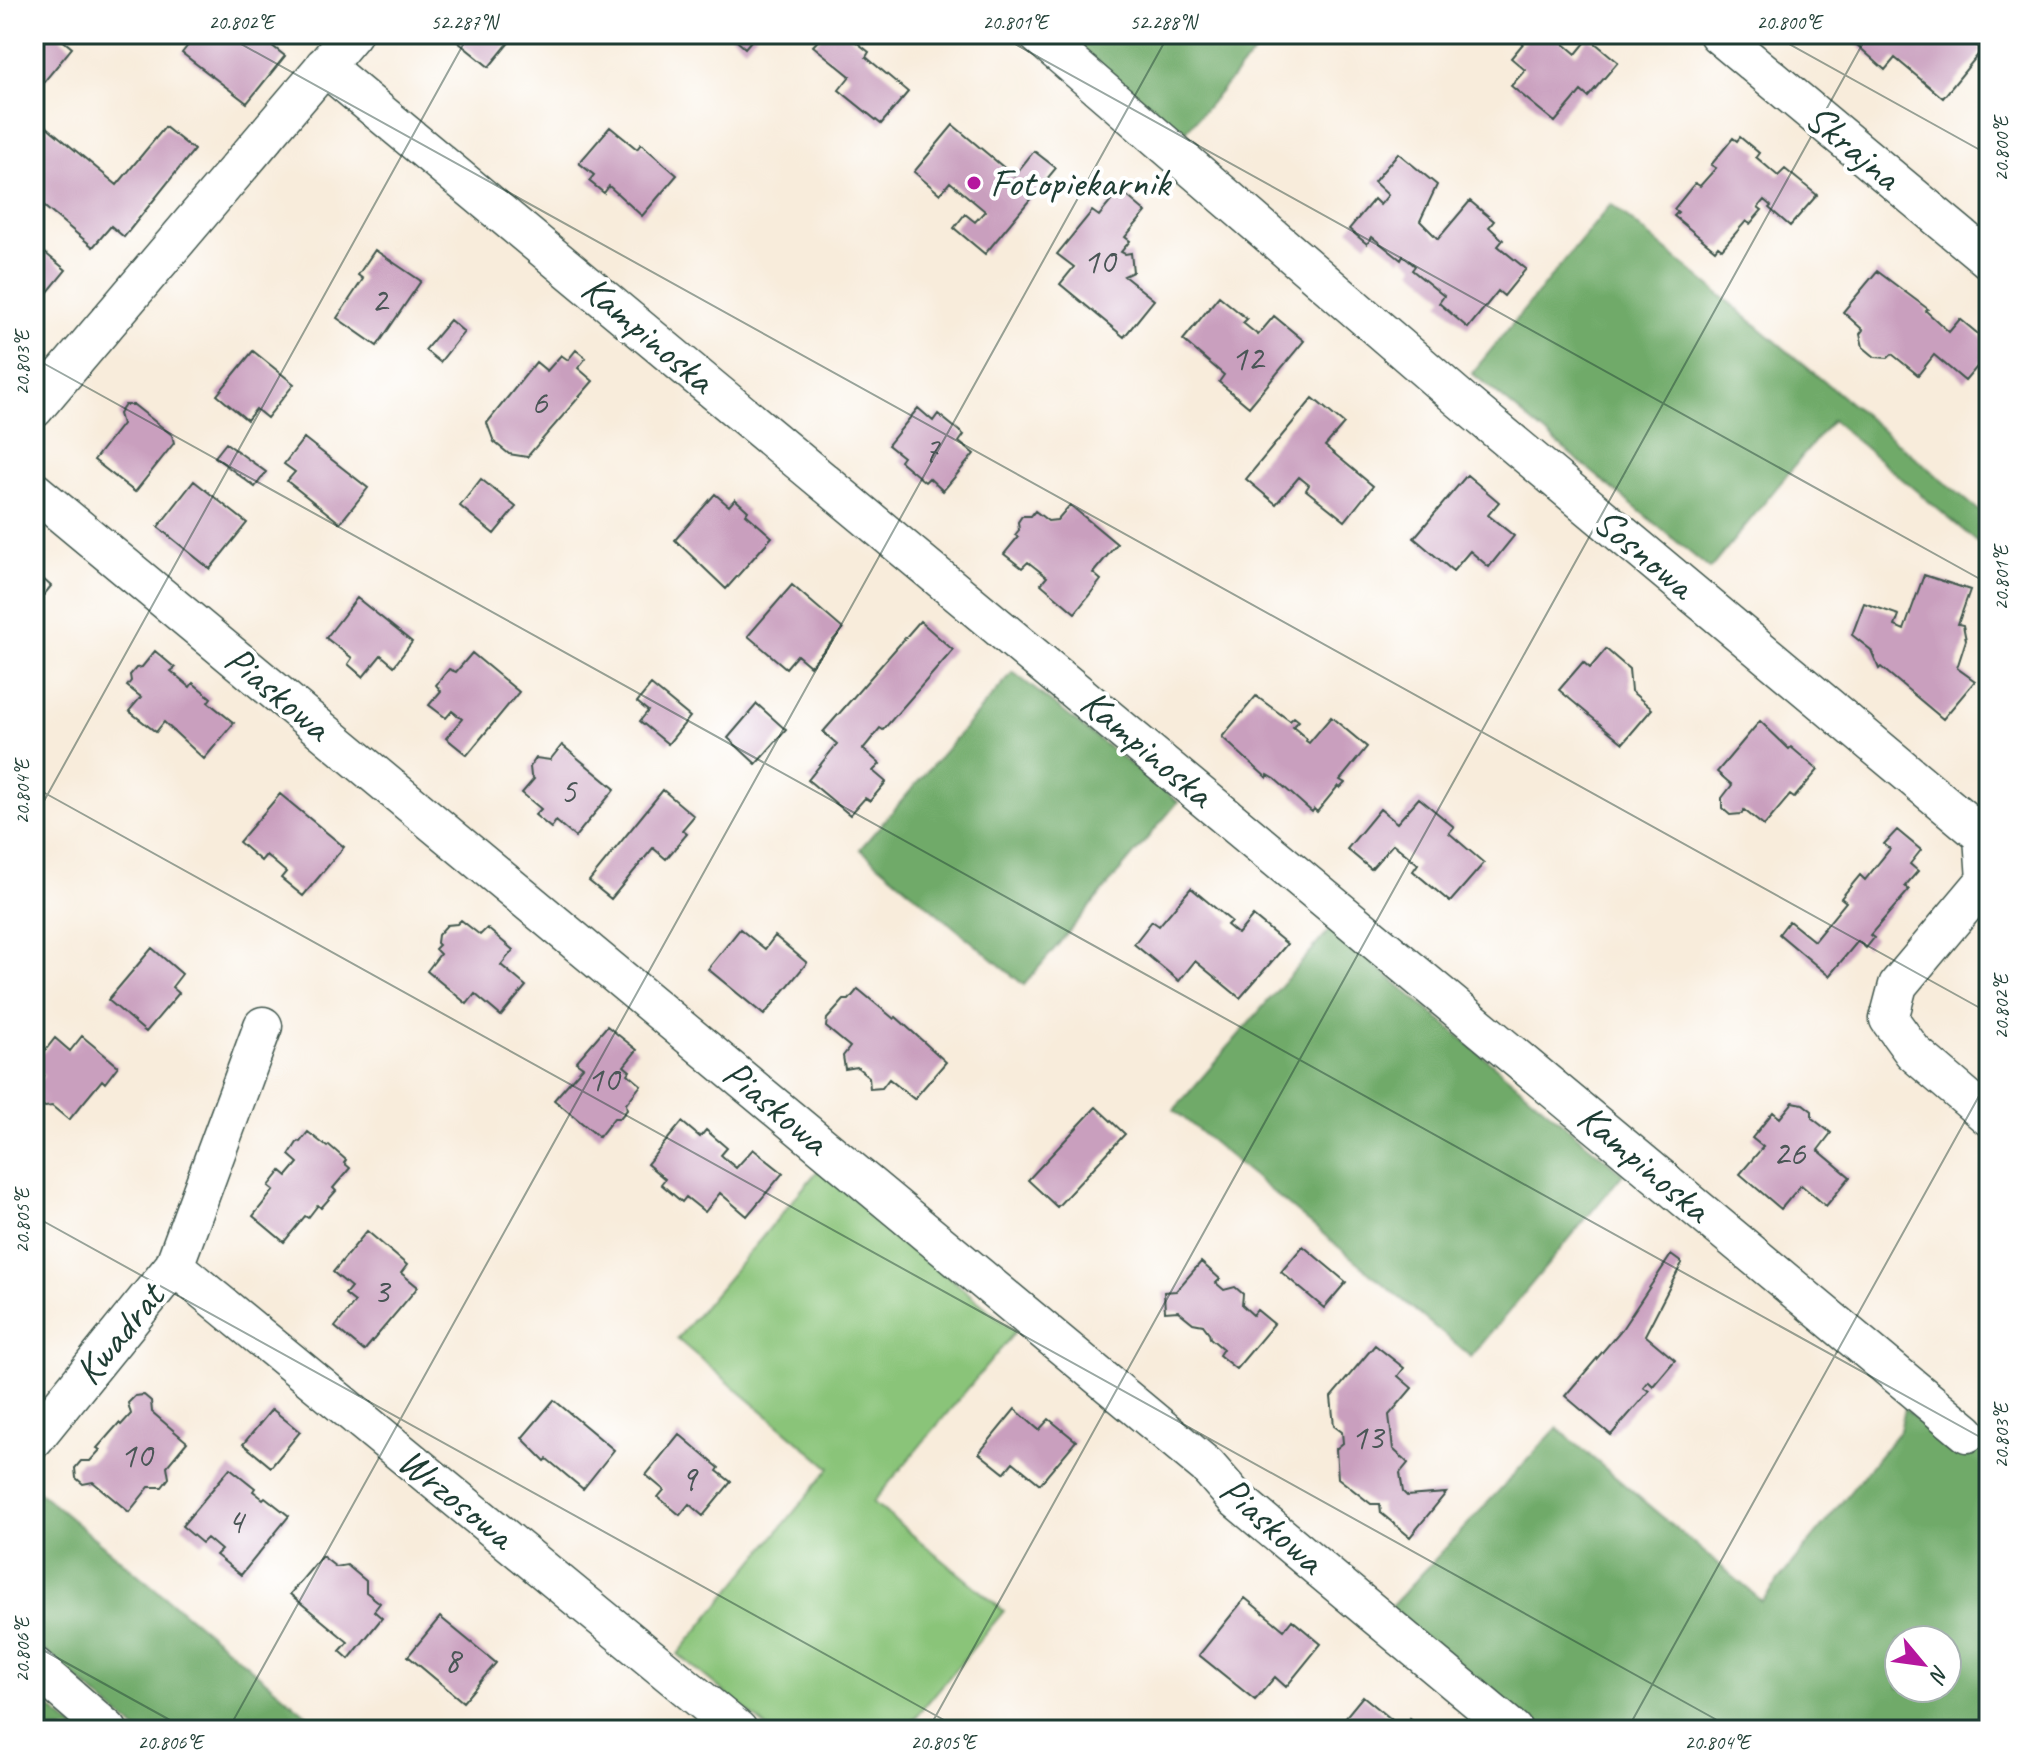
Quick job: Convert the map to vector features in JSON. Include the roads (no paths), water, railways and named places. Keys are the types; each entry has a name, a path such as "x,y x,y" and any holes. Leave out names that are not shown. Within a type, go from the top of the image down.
{"street":[{"path":"34,409 352,34"},
{"name":"Sosnowa","path":"1037,34 1473,410 1983,836 1986,880 1898,985 1889,1019 1913,1052 1989,1117"},
{"name":"Skrajna","path":"1718,34 1989,260"},
{"name":"Kampinoska","path":"324,66 1967,1433"},
{"name":"Piaskowa","path":"34,491 1207,1466 1235,1498 1513,1730"},
{"name":"Kwadrat","path":"34,1439 174,1266 263,1026"},
{"name":"Wrzosowa","path":"174,1266 738,1730"},
{"path":"34,1666 108,1730"}],"place":[{"name":"Fotopiekarnik","path":"974,183"}]}
